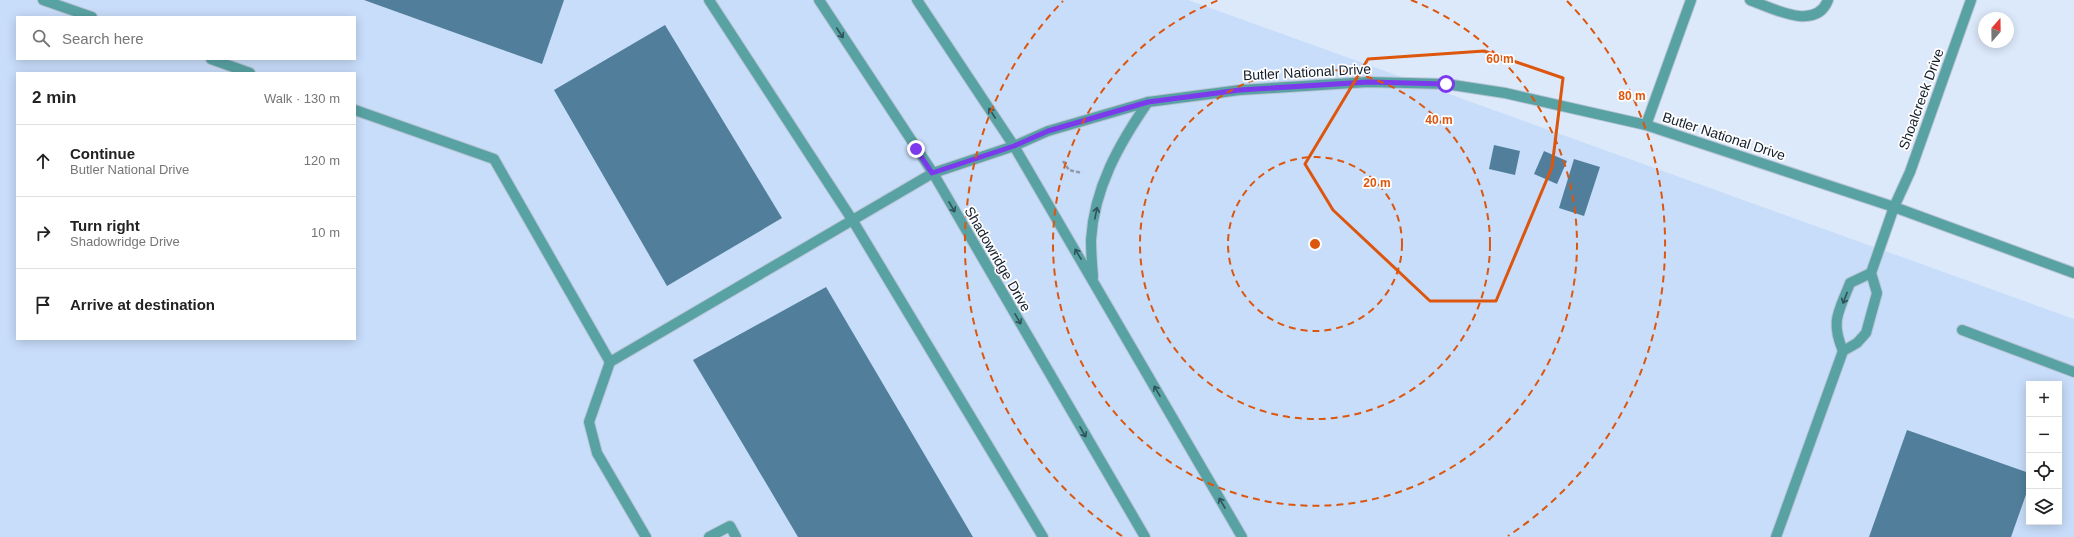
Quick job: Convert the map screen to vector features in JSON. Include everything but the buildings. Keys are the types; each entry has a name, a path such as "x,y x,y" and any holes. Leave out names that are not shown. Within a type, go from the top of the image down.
{"street":[{"path":"43,0 89,16"},
{"path":"709,0 853,221 1043,537"},
{"name":"Shadowridge Drive","path":"819,0 932,173 1145,537"},
{"path":"917,0 1014,146 1093,279 1242,537"},
{"path":"1646,125 1691,0"},
{"path":"1750,0 1799,17 1813,16 1825,8 1828,0"},
{"name":"Shoalcreek Drive","path":"1871,272 1894,207 1910,172 1971,0"},
{"path":"214,60 247,72"},
{"name":"Butler National Drive","path":"610,362 853,221 932,173 1014,146 1048,131 1148,102 1240,90 1368,82 1446,84 1505,93 1646,125 1894,207 2074,273"},
{"path":"1093,279 1092,240 1095,217 1104,181 1120,144 1148,102"},
{"path":"356,110 494,159 610,362 589,422 597,453 646,537"},
{"path":"1776,537 1843,350 1836,334 1836,321 1850,283 1871,272 1877,294 1866,333 1857,343 1843,350"},
{"path":"1962,330 2074,372"},
{"path":"709,537 730,526 736,537"}],"path":[{"path":"1063,161 1069,170 1082,173"}],"highlighted area":[{"path":"1484,51 1563,78 1552,167 1496,301 1430,301 1333,210 1305,164 1368,59"}],"shaded area":[{"path":"0,0 1188,0 2074,319 2074,537 0,537"}],"route":[{"path":"916,149 932,173 1014,146 1048,131 1115,110 1148,102 1240,90 1368,82 1446,84"}]}
